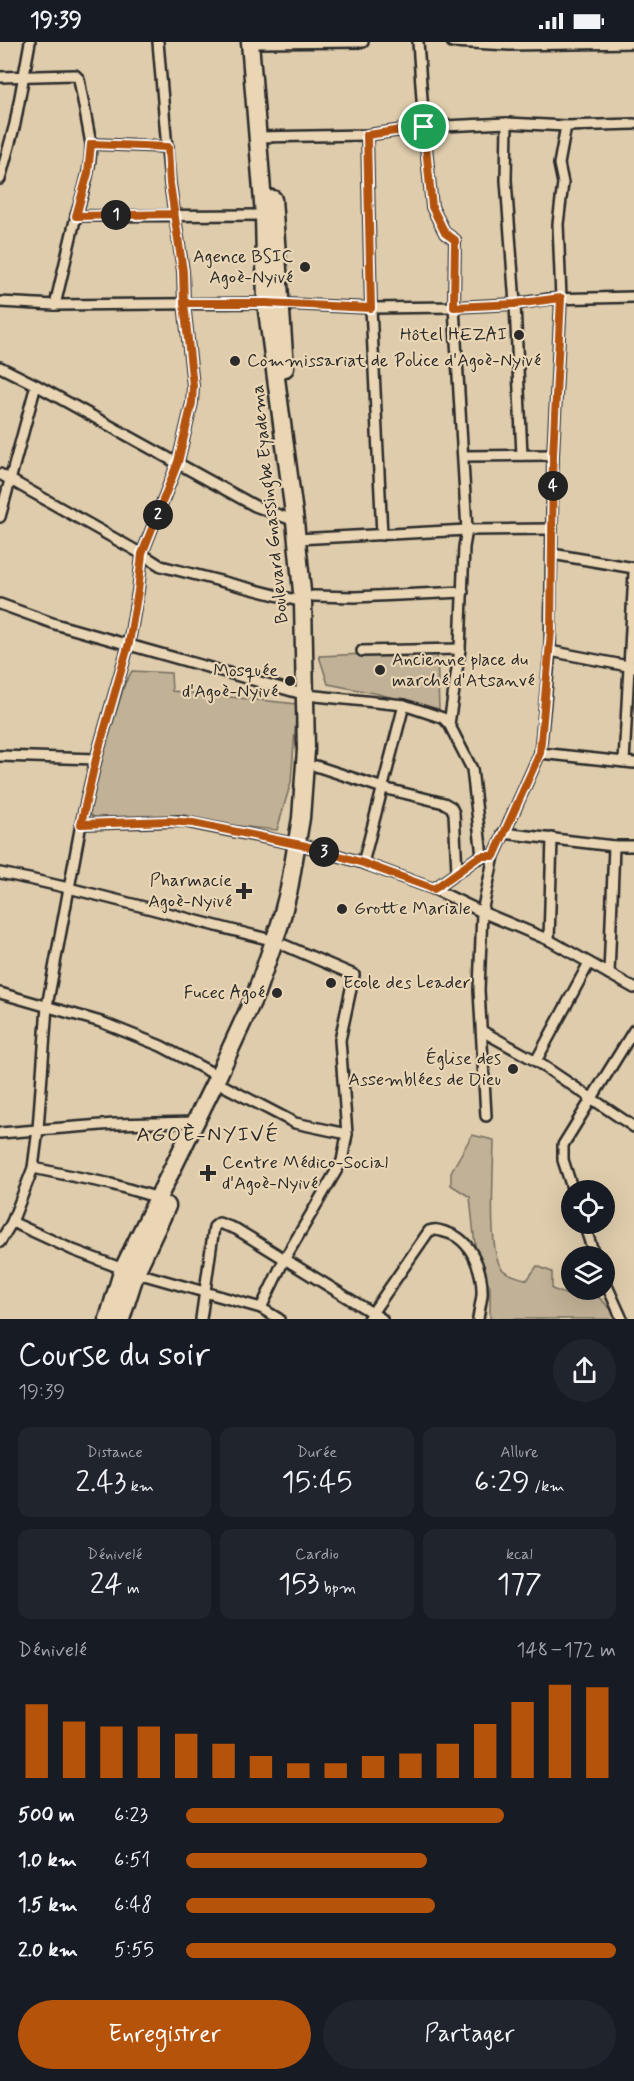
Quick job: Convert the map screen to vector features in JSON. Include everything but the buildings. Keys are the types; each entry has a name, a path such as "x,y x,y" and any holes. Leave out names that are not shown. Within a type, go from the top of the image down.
{"highway":[{"name":"Boulevard Gnassingbe Eyadema","path":"256,42 263,72 264,215 295,521 302,539"},
{"name":"Boulevard Gnassingbe Eyadema","path":"108,1319 263,998 280,943 291,923 316,766 308,599 290,410 273,303 276,232 262,136"},
{"name":"Boulevard Gnassingbe Eyadema","path":"302,845 312,695"},
{"name":"Boulevard Gnassingbe Eyadema","path":"120,1319 130,1270 159,1198 196,1122 221,1081"}],"street":[{"path":"0,179 15,124 30,42"},
{"path":"0,1242 12,1222 33,1168 47,1006 81,824 96,759 129,643 142,554 178,462 192,403 193,386 183,271 170,184 158,42"},
{"path":"256,42 363,42"},
{"path":"418,42 432,207 445,233 455,240 454,307 467,530 464,547 460,649 449,724"},
{"path":"452,42 634,43"},
{"path":"0,76 77,76 79,79 91,144 88,173 55,305"},
{"path":"507,123 506,180 522,455"},
{"path":"262,136 367,135 424,127 507,123 566,126 634,124"},
{"path":"486,1116 479,990 482,912 494,856 540,753 550,651 553,455 561,298 558,224 563,183 559,164 566,126"},
{"path":"367,135 371,308 382,535"},
{"path":"91,144 168,147"},
{"path":"76,216 264,215"},
{"path":"0,302 55,305 273,303 371,308 454,307 515,304 561,298 634,297"},
{"path":"0,367 255,506 295,521"},
{"path":"0,517 4,477 36,385"},
{"path":"464,456 553,455"},
{"path":"4,477 173,571 308,599 463,592"},
{"path":"302,539 467,530 552,529"},
{"path":"540,753 629,762 634,570 552,554"},
{"path":"0,604 55,624 312,695 404,705 443,718 449,724 472,769 482,856"},
{"path":"362,651 460,649"},
{"path":"550,651 631,667"},
{"path":"363,863 404,705"},
{"path":"0,756 96,759"},
{"path":"316,766 451,807 454,813 457,872"},
{"path":"81,824 181,821 302,845 363,863 434,889 549,940 634,988"},
{"path":"503,833 614,846 634,846"},
{"path":"549,940 552,838"},
{"path":"609,974 614,846"},
{"path":"434,889 482,856 494,856"},
{"path":"0,873 70,887 280,943 354,975 340,1040 347,1134 339,1168 284,1260 261,1308"},
{"path":"536,1061 589,963"},
{"path":"0,993 100,1022 161,1046 295,1123 347,1134"},
{"path":"569,1180 563,1160 563,1145 634,1030"},
{"path":"482,1031 536,1061 634,1127"},
{"path":"0,1133 114,1124 196,1122"},
{"path":"33,1168 111,1184 159,1198"},
{"path":"12,1222 73,1250 130,1270 261,1308 279,1319"},
{"path":"201,1319 214,1227 219,1223 236,1229 370,1316 382,1319"},
{"path":"370,1316 429,1231 435,1229 452,1234 471,1248 482,1293 478,1319"},
{"path":"613,1300 622,1319"}],"shaded area":[{"name":"Ancienne place du marché d'Atsanvé","path":"437,651 439,709 328,684 319,656"},
{"path":"132,671 171,673 172,691 297,704 291,782 277,830 167,819 100,823 86,810 125,683"},
{"path":"472,1135 494,1140 494,1245 502,1269 527,1280 537,1266 552,1272 552,1289 561,1293 561,1300 602,1300 611,1309 614,1319 490,1319 490,1286 477,1265 470,1197 451,1185 451,1172"}],"place":[{"name":"Agence BSIC Agoè-Nyivé","path":"305,267"},
{"name":"Hôtel HEZAI","path":"519,335"},
{"name":"Commissariat de Police d'Agoè-Nyivé","path":"235,361"},
{"name":"Ancienne place du marché d'Atsanvé","path":"380,670"},
{"name":"Mosquée d'Agoè-Nyivé","path":"290,681"},
{"name":"Pharmacie Agoè-Nyivé","path":"244,891"},
{"name":"Grotte Mariale","path":"342,909"},
{"name":"Ecole des Leader","path":"331,983"},
{"name":"Fucec Agoé","path":"277,993"},
{"name":"Église des Assemblées de Dieu","path":"513,1069"},
{"name":"Centre Médico-Social d'Agoè-Nyivé","path":"208,1173"}],"district":[{"name":"AGOÈ-NYIVÉ","path":"208,1135"}],"route":[{"path":"424,127 367,135 371,308 266,303 184,303 183,271 174,214 76,216 88,173 91,144 168,147 170,184 183,271 184,303 193,386 192,403 178,462 142,554 129,643 96,759 81,824 169,821 193,823 306,846 363,863 434,889 476,859 482,856 494,856 540,753 551,631 553,455 561,298 515,304 454,307 455,240 445,233 432,207 424,127"}]}
